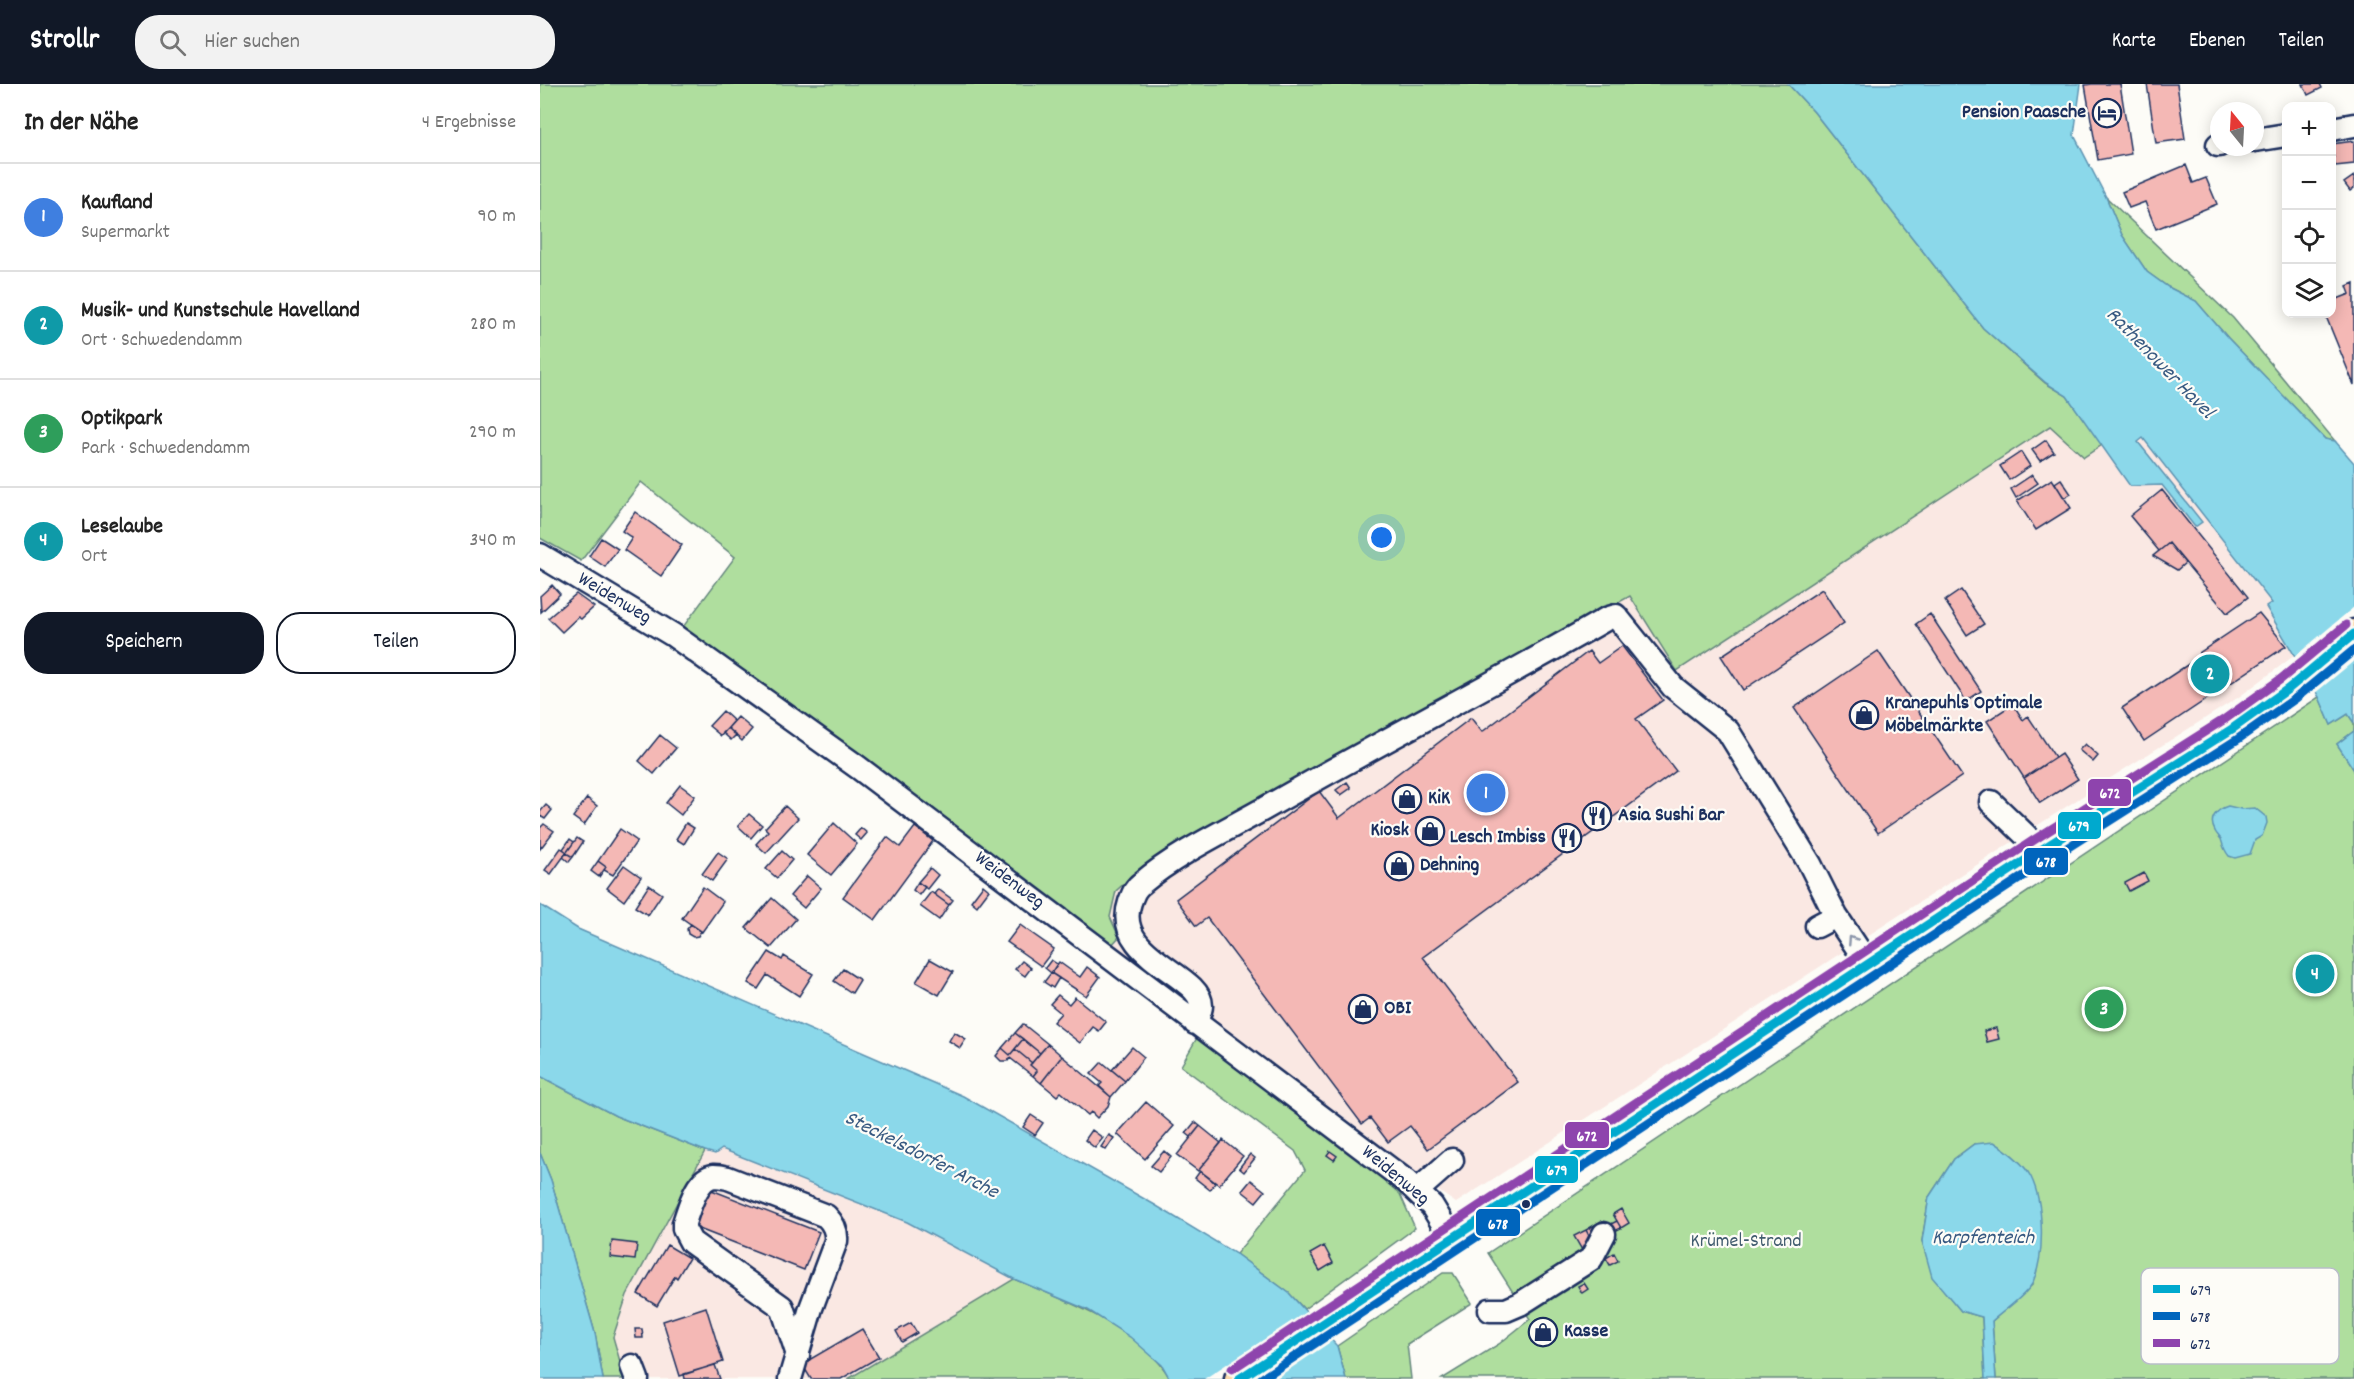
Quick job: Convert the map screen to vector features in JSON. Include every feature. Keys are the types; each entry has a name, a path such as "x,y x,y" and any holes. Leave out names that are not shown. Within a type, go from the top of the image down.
{"main road":[{"path":"1239,1379 2041,850 2232,729 2288,689 2354,634"}],"street":[{"path":"2336,128 2354,125"},
{"path":"2264,139 2282,136"},
{"name":"Weidenweg","path":"540,555 673,635 859,768 1418,1190 1436,1212 1452,1239"},
{"path":"1195,1023 1201,1007 1198,994 1143,950 1130,932 1127,911 1135,890 1163,867 1313,781 1606,619 1616,616 1673,687 1728,731 1810,864 1827,921 1868,964"},
{"path":"1991,802 2041,850"},
{"path":"1418,1190 1452,1161"},
{"path":"790,1379 798,1355 811,1308 836,1240 832,1222 826,1216 728,1178 714,1176 707,1178 700,1184 684,1223 684,1229 691,1242 782,1308 798,1355"},
{"path":"1490,1310 1506,1310 1520,1304 1591,1260 1604,1234"}],"shaded area":[{"path":"2050,426 2084,457 2102,445 2130,485 2162,485 2195,527 2201,522 2138,441 2143,438 2260,586 2272,604 2266,608 2295,655 2239,697 1456,1203 1384,1153 1110,947 1110,917 1116,891 1141,868 1630,596 1678,671"},
{"path":"721,1149 907,1222 1014,1279 848,1379 625,1379 613,1337 627,1295 705,1151 715,1154"}],"green space":[{"path":"540,84 1788,84 1814,112 1983,328 2045,383 2067,396 2102,445 2084,457 2050,426 1677,671 1630,596 1141,868 1116,891 1110,917 1119,937 1110,947 680,631 735,557 641,482 581,561 540,538"},
{"path":"2106,197 2233,318 2335,441 2325,439 2228,338 2196,301 2168,287 2147,272 2122,235"},
{"name":"Krümel-Strand","path":"2319,697 2331,725 2348,714 2354,723 2354,731 2337,744 2354,770 2354,1379 1996,1379 1992,1321 2032,1285 1974,1144 1954,1159 1929,1197 1922,1241 1933,1277 1961,1311 1982,1317 1985,1379 1442,1379 1499,1344 1530,1319 1488,1253"},
{"path":"1198,1036 1400,1194 1415,1228 1304,1309 1289,1293 1236,1254 1305,1170 1295,1151 1181,1066"},
{"path":"540,1076 616,1116 705,1151 627,1295 613,1337 625,1379 603,1379 595,1333 551,1180 540,1153"},
{"path":"1443,1273 1453,1273 1472,1303 1407,1344 1411,1379 1346,1379 1337,1346"},
{"path":"1014,1279 1078,1306 1122,1330 1158,1361 1170,1379 848,1379"}],"water":[{"name":"Rathenower Havel","path":"1788,84 2081,84 2074,135 2106,197 2122,235 2147,272 2168,287 2196,301 2228,338 2325,439 2335,441 2354,463 2354,723 2348,714 2331,725 2319,697 2266,607 2272,603 2143,438 2138,442 2202,522 2195,527 2162,485 2130,486 2067,396 2046,383 1983,328 1814,112"},
{"path":"2354,731 2354,770 2337,744"},
{"path":"2228,806 2241,809 2255,808 2266,817 2267,823 2262,836 2255,840 2250,854 2235,858 2229,856 2215,832 2212,823 2214,816"},
{"name":"Steckelsdorfer Arche","path":"540,905 578,929 963,1096 1155,1205 1236,1254 1289,1293 1337,1346 1346,1379 1170,1379 1162,1365 1130,1337 1088,1310 1014,1279 907,1222 722,1149 715,1154 705,1151 616,1116 540,1076"},
{"name":"Karpfenteich","path":"1994,1142 2010,1153 2031,1177 2041,1215 2041,1244 2037,1271 2030,1287 1992,1321 1996,1379 1985,1379 1982,1317 1961,1311 1932,1277 1922,1241 1929,1197 1954,1159 1974,1144"},
{"path":"540,1153 551,1180 595,1333 603,1379 540,1379"}],"pier":[{"path":"2354,607 2354,661 2314,694 2293,658"},
{"path":"1309,1310 1335,1339 1275,1379 1204,1379"}],"building":[{"name":"Pension Paasche","path":"2120,84 2131,154 2098,160 2085,85"},
{"path":"2147,84 2177,84 2185,139 2156,143"},
{"path":"2303,84 2320,84 2322,88 2308,95"},
{"path":"2354,141 2354,164 2336,166 2336,143"},
{"path":"2186,165 2193,183 2206,178 2217,204 2156,229 2145,202 2129,208 2122,192"},
{"path":"2354,176 2354,188 2350,191 2344,183"},
{"path":"2354,283 2354,385 2327,318 2336,318 2336,299 2350,294 2347,286"},
{"path":"2046,440 2054,452 2040,461 2032,450"},
{"path":"2021,452 2030,466 2009,480 2000,466"},
{"path":"2032,475 2038,483 2016,498 2011,489"},
{"path":"2052,479 2071,508 2036,530 2017,501"},
{"path":"2061,479 2071,494 2064,498 2055,483"},
{"path":"2162,490 2248,597 2227,613 2169,543 2159,551 2130,516"},
{"path":"635,512 682,545 661,576 624,550 632,538 622,531"},
{"path":"601,538 618,549 605,567 589,556"},
{"path":"2169,543 2185,563 2177,570 2153,556"},
{"path":"552,585 560,594 541,612 540,596"},
{"path":"1822,589 1844,623 1743,690 1721,656"},
{"path":"1961,590 1984,624 1967,635 1945,601"},
{"path":"576,594 594,607 581,619 578,617 562,632 548,618"},
{"path":"2259,613 2286,646 2144,741 2122,708 2201,656 2199,653"},
{"path":"1930,614 1981,691 1966,701 1916,624"},
{"path":"1622,646 1663,700 1636,719 1676,771 1423,957 1518,1082 1428,1149 1410,1126 1388,1142 1370,1118 1362,1124 1207,918 1196,926 1176,899 1319,791 1339,818 1471,718 1482,732 1589,651 1598,663"},
{"path":"1878,651 1962,776 1878,833 1794,708"},
{"path":"2013,704 2023,720 2028,716 2055,757 2024,778 1987,721"},
{"path":"723,711 734,721 721,736 709,726"},
{"path":"738,717 752,729 742,741 728,728"},
{"path":"728,728 736,735 731,740 723,733"},
{"path":"660,735 676,748 654,774 639,761"},
{"path":"2085,744 2098,756 2093,762 2079,750"},
{"path":"2061,754 2078,779 2040,803 2024,778"},
{"path":"1347,782 1351,788 1341,795 1336,790"},
{"path":"680,785 695,796 681,815 666,803"},
{"path":"587,798 597,806 584,825 573,817"},
{"path":"546,805 552,810 545,819 540,816 540,812"},
{"path":"785,806 798,818 766,853 756,844 768,831 765,828"},
{"path":"749,814 762,825 751,838 738,826"},
{"path":"686,823 694,828 684,844 676,839"},
{"path":"834,823 857,844 831,875 807,855"},
{"path":"544,824 554,831 540,849 540,828"},
{"path":"915,827 933,841 875,920 843,897 887,837 900,847"},
{"path":"861,828 867,833 861,840 855,835"},
{"path":"620,829 637,841 613,875 604,870 606,867 598,861"},
{"path":"577,838 583,842 573,857 566,853"},
{"path":"570,839 574,842 567,852 563,849"},
{"path":"561,848 567,852 551,874 545,870"},
{"path":"782,851 792,860 777,878 766,869"},
{"path":"718,852 728,859 712,881 702,874"},
{"path":"566,853 573,857 569,862 563,857"},
{"path":"598,861 606,867 599,877 591,871"},
{"path":"624,865 641,877 624,901 607,888"},
{"path":"930,868 938,875 927,889 918,882"},
{"path":"2144,873 2148,881 2129,891 2125,883"},
{"path":"807,876 821,888 804,908 790,896"},
{"path":"918,882 925,887 919,895 913,890"},
{"path":"649,885 662,894 648,915 635,907"},
{"path":"983,885 989,890 977,906 971,901"},
{"path":"703,887 723,902 702,932 682,918"},
{"path":"938,889 953,900 949,905 934,894"},
{"path":"931,892 949,905 939,920 920,906"},
{"path":"772,898 796,919 771,948 746,928"},
{"path":"691,924 701,931 698,936 693,937 688,934 687,929"},
{"path":"1020,925 1054,949 1041,966 1007,942"},
{"path":"769,952 782,960 784,956 813,974 799,996 767,975 758,989 748,983"},
{"path":"930,959 953,972 939,995 916,982"},
{"path":"1051,960 1057,964 1051,973 1045,968"},
{"path":"1022,961 1031,968 1025,976 1015,969"},
{"path":"1059,962 1080,977 1087,967 1100,977 1086,996 1051,973"},
{"path":"2313,967 2320,970 2317,980 2310,978"},
{"path":"843,969 860,980 852,993 834,981"},
{"path":"1051,973 1059,978 1053,988 1044,982"},
{"path":"1058,995 1069,1004 1075,997 1106,1022 1099,1031 1093,1027 1080,1043 1053,1022 1061,1013 1050,1004"},
{"path":"1023,1024 1048,1044 1040,1053 1015,1033"},
{"path":"1996,1028 1999,1039 1987,1042 1984,1031"},
{"path":"954,1032 966,1039 960,1048 949,1041"},
{"path":"1015,1033 1023,1039 1010,1055 1002,1048"},
{"path":"1023,1039 1040,1053 1032,1063 1015,1049"},
{"path":"1048,1044 1062,1056 1041,1083 1033,1076 1037,1071 1030,1065"},
{"path":"1132,1047 1144,1057 1125,1081 1112,1070"},
{"path":"1002,1048 1010,1055 1015,1049 1032,1063 1030,1065 1037,1071 1033,1076 1010,1058 1008,1061 1001,1061 996,1056"},
{"path":"1062,1056 1111,1097 1108,1106 1097,1118 1091,1112 1088,1115 1061,1092 1057,1096 1041,1083"},
{"path":"1102,1062 1125,1081 1111,1097 1099,1086 1102,1083 1091,1074"},
{"path":"1146,1102 1174,1126 1145,1159 1117,1134"},
{"path":"1031,1115 1043,1123 1035,1135 1023,1127"},
{"path":"1195,1122 1200,1126 1191,1137 1186,1133"},
{"path":"1200,1126 1221,1143 1198,1171 1177,1155"},
{"path":"1092,1130 1103,1138 1095,1148 1085,1140"},
{"path":"1109,1135 1114,1138 1106,1150 1101,1147"},
{"path":"1223,1140 1243,1156 1219,1185 1199,1170"},
{"path":"1164,1151 1171,1157 1159,1172 1151,1166"},
{"path":"1330,1151 1337,1156 1334,1160 1327,1155"},
{"path":"1250,1154 1255,1158 1244,1172 1239,1168"},
{"path":"1200,1171 1215,1183 1210,1190 1195,1178"},
{"path":"1251,1180 1265,1191 1256,1202 1242,1191"},
{"path":"709,1189 819,1232 804,1270 694,1227"},
{"path":"1621,1209 1629,1223 1621,1228 1613,1214"},
{"path":"1601,1221 1605,1229 1590,1237 1586,1230"},
{"path":"1617,1221 1621,1228 1613,1232 1609,1225"},
{"path":"1586,1230 1593,1244 1582,1250 1574,1236"},
{"path":"612,1241 637,1244 635,1260 610,1257"},
{"path":"667,1245 689,1258 657,1306 638,1294"},
{"path":"1324,1246 1333,1263 1320,1271 1310,1254"},
{"path":"1614,1253 1618,1261 1610,1265 1606,1258"},
{"path":"1584,1283 1588,1289 1582,1293 1578,1286"},
{"path":"706,1307 723,1362 680,1376 663,1321"},
{"path":"911,1323 917,1333 902,1342 896,1331"},
{"name":"Kasse","path":"1544,1326 1548,1335 1543,1338 1538,1329"},
{"path":"635,1329 642,1329 643,1338 636,1338"},
{"path":"862,1329 879,1357 841,1379 811,1379 802,1364"},
{"path":"715,1365 720,1379 685,1379 684,1374"}],"transit line":[{"name":"672","path":"1232,1369 2034,840 2225,719 2281,679 2346,625"},
{"name":"679","path":"1239,1379 2041,850 2232,729 2288,689 2354,634"},
{"name":"678","path":"1261,1379 2048,860 2238,739 2296,698 2354,650"}],"place":[{"name":"Pension Paasche","path":"2107,113"},
{"name":"Musik- und Kunstschule Havelland","path":"2210,674"},
{"name":"Kranepuhls Optimale Möbelmärkte","path":"1864,715"},
{"name":"Kaufland","path":"1486,793"},
{"name":"KiK","path":"1407,799"},
{"name":"Asia Sushi Bar","path":"1597,816"},
{"name":"Kiosk","path":"1430,831"},
{"name":"Lesch Imbiss","path":"1567,838"},
{"name":"Dehning","path":"1399,866"},
{"name":"Leselaube","path":"2315,974"},
{"name":"OBI","path":"1363,1009"},
{"name":"Optikpark","path":"2104,1009"},
{"name":"Kasse","path":"1543,1332"}]}
